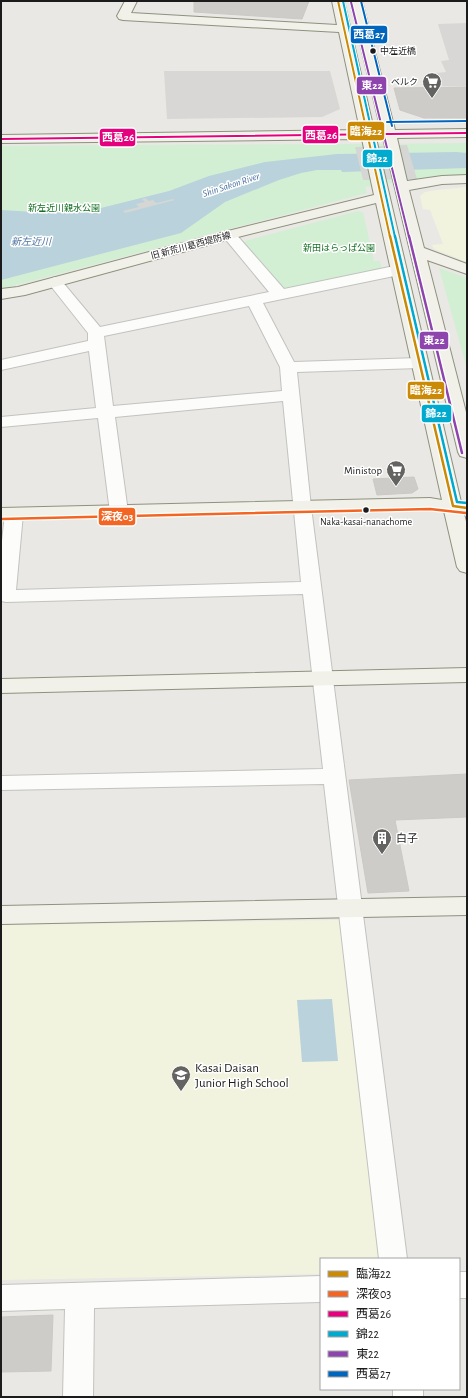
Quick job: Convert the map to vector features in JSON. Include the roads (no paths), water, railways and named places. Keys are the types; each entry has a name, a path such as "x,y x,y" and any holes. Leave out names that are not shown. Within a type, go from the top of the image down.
{"street":[{"path":"132,1 123,16 344,29"},
{"path":"338,1 419,364 460,507 467,567"},
{"path":"356,1 467,452"},
{"path":"390,135 467,126"},
{"path":"1,131 368,136"},
{"path":"1,139 368,136 467,133"},
{"path":"400,183 467,179"},
{"name":"旧 新荒川葛西堤防線","path":"1,296 382,197"},
{"path":"229,236 280,295"},
{"path":"417,251 467,270"},
{"path":"1,365 96,338 254,300 399,270"},
{"path":"55,282 96,338 119,512"},
{"path":"254,300 288,367 302,507 324,678 393,1258"},
{"path":"288,367 419,364"},
{"path":"1,422 291,395"},
{"path":"312,588 6,596 7,514 430,504 460,507"},
{"path":"1,686 467,675"},
{"path":"1,783 335,776"},
{"path":"1,915 467,906"},
{"path":"1,1298 320,1289"},
{"path":"78,1397 80,1296"}],"water":[{"name":"新左近川","path":"467,153 467,168 342,172 341,170 317,170 301,173 279,180 225,202 181,233 1,280 1,210 35,212 101,208 169,191 209,176 265,162 337,154"},
{"path":"332,999 338,1061 302,1062 297,1000"}],"place":[{"name":"中左近橋","path":"373,51"},
{"name":"ベルク","path":"432,99"},
{"name":"Ministop","path":"396,487"},
{"name":"Naka-kasai-nanachome","path":"366,510"},
{"name":"白子","path":"382,855"},
{"name":"Kasai Daisan Junior High School","path":"181,1092"}],"water label":[{"name":"Shin Sakon River","path":"231,185"}],"park label":[{"name":"新左近川親水公園","path":"64,208"},
{"name":"新田はらっぱ公園","path":"339,248"}]}
